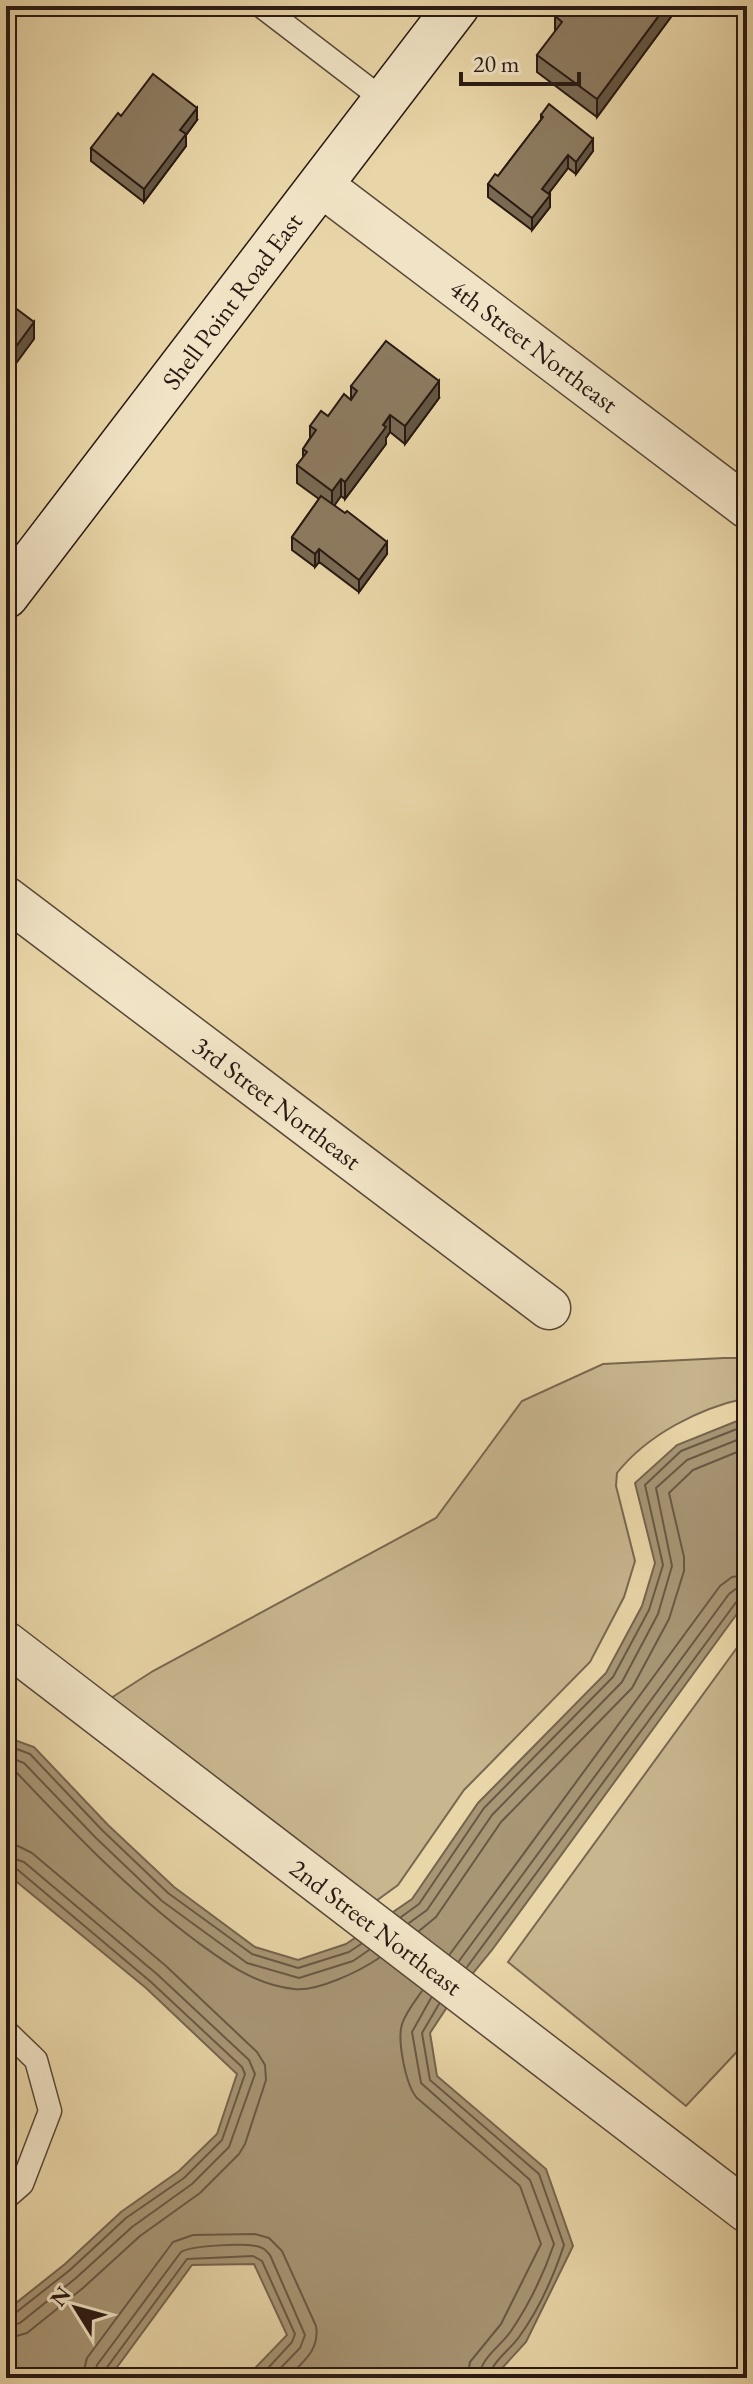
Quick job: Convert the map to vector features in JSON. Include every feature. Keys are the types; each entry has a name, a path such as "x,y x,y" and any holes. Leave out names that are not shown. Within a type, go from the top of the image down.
{"street":[{"name":"Shell Point Road East","path":"12,575 321,185 457,6"},
{"name":"4th Street Northeast","path":"321,185 747,507"},
{"name":"3rd Street Northeast","path":"6,898 549,1308"},
{"name":"2nd Street Northeast","path":"6,1643 747,2211"}],"lane":[{"path":"261,6 385,101"},
{"path":"6,2031 36,2060 50,2111 22,2184 6,2198"}],"shaded area":[{"path":"747,1358 747,1398 675,1425 643,1447 617,1473 616,1486 635,1561 624,1597 590,1662 464,1790 398,1885 376,1901 111,1698 153,1671 436,1518 522,1401 603,1364"},
{"path":"747,1634 747,2041 686,2106 508,1962"}],"water":[{"path":"747,1417 747,1600 430,2033 437,2076 546,2169 573,2246 526,2342 493,2378 249,2378 287,2335 254,2264 192,2265 109,2378 6,2378 6,2311 65,2264 121,2212 179,2171 217,2134 237,2074 146,1988 6,1873 6,1737 34,1747 108,1825 174,1887 255,1947 298,1960 346,1944 412,1899 478,1803 606,1673 642,1606 655,1563 635,1483 677,1445"}],"building":[{"path":"563,6 666,6 597,99 537,55 562,22 555,16"},
{"path":"153,74 197,108 180,130 186,134 144,189 91,148 118,113 121,116"},
{"path":"549,104 593,139 576,162 568,155 542,189 550,195 532,218 488,184 495,174 498,176 543,117 541,115"},
{"path":"6,301 34,322 6,360"},
{"path":"386,341 439,381 405,426 390,415 383,425 386,427 345,482 341,479 332,491 297,465 307,452 303,449 316,430 310,426 321,411 328,416 344,394 351,400 357,391 351,386"},
{"path":"321,496 345,513 347,511 387,542 359,580 319,549 315,554 292,537"}]}
